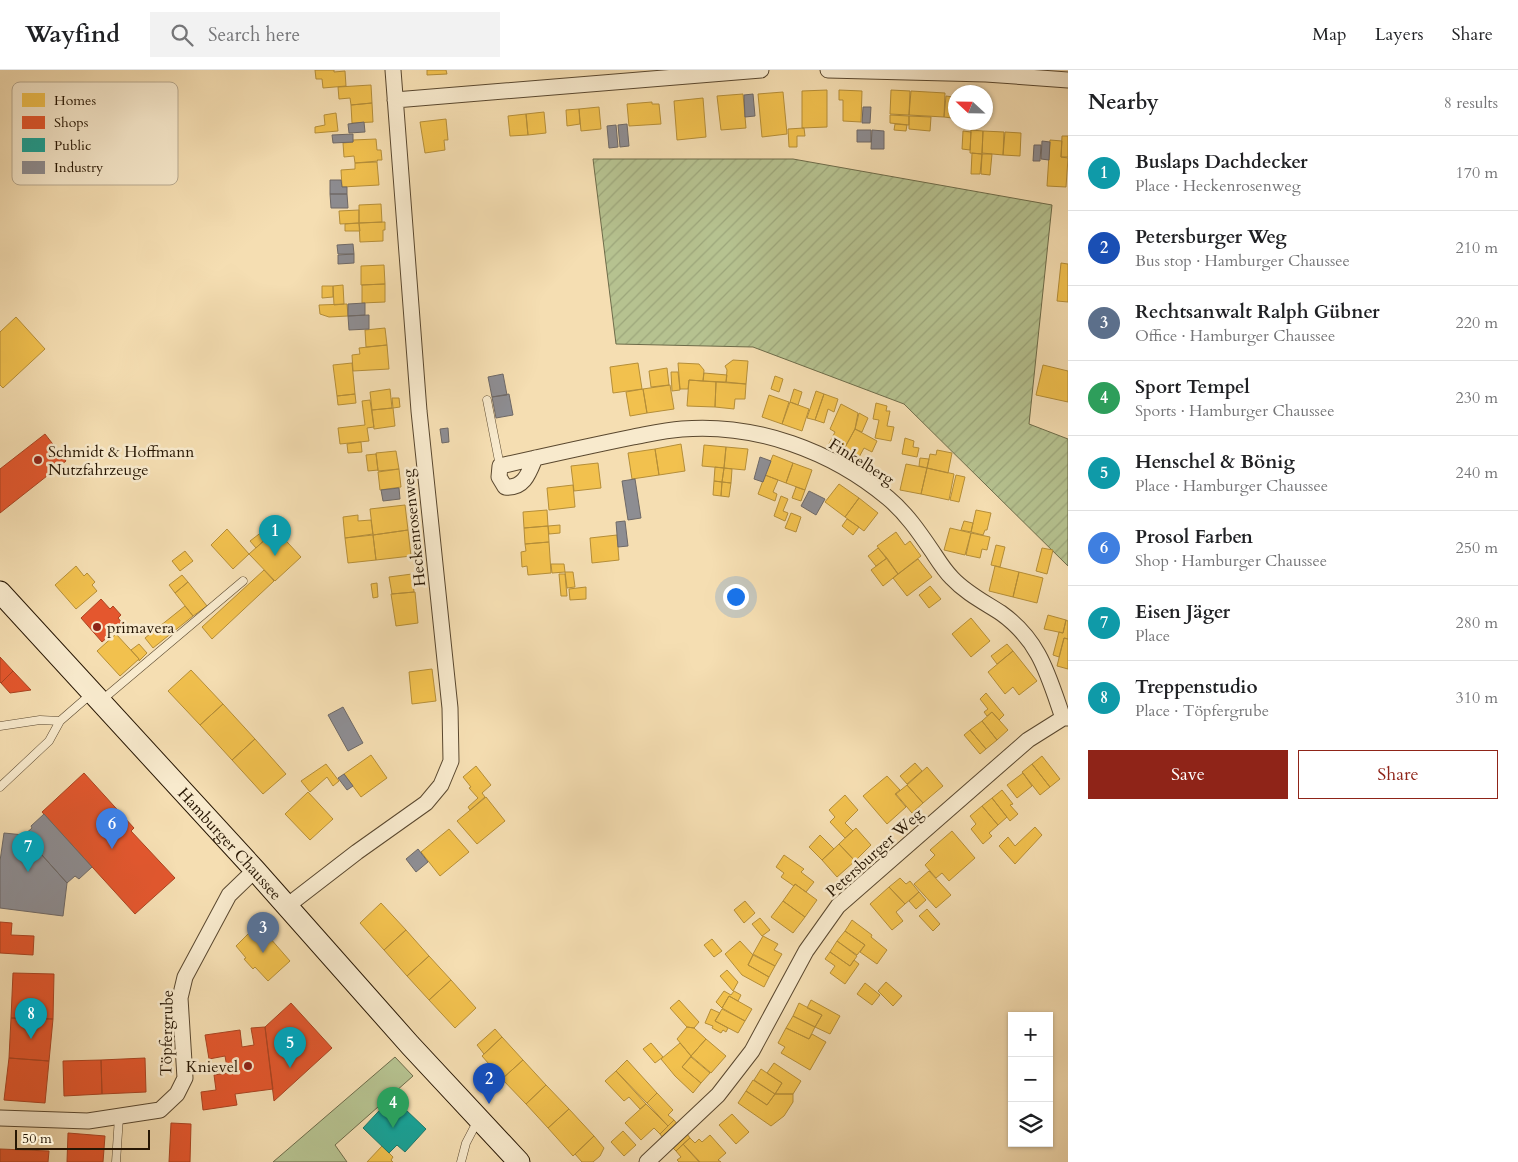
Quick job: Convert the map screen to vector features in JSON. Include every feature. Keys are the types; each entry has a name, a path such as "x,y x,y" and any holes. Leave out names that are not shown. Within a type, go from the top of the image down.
{"main road":[{"name":"Hamburger Chaussee","path":"0,592 255,870 410,1045 519,1162"}],"street":[{"name":"Heckenrosenweg","path":"287,906 357,852 426,803 442,785 451,761 450,708 419,411 393,70"},
{"path":"396,100 761,70"},
{"path":"828,70 986,74 1068,80"},
{"name":"Finkelberg","path":"500,466 612,441 680,429 703,428 747,432 808,449 862,478 890,499 915,526 951,577 966,591 1017,626 1031,642 1046,667 1065,718"},
{"path":"500,466 499,477 505,487 512,488 524,482 535,458"},
{"name":"Petersburger Weg","path":"647,1162 718,1095 752,1051 806,951 838,906 1028,740 1065,718"},
{"name":"Töpfergrube","path":"0,1118 88,1121 119,1117 160,1110 177,1094 185,1078 180,998 185,977 228,895 255,870"}],"lane":[{"path":"487,400 500,466"},
{"path":"0,786 49,741 60,721 96,697 243,581"},
{"path":"0,726 40,720 60,721"},
{"path":"116,1162 119,1117"},
{"path":"461,1162 466,1143 479,1118"}],"green space":[{"path":"593,159 793,159 1052,205 1029,424 1068,439 1068,566 904,404 753,347 616,344"},
{"path":"395,1057 413,1076 335,1145 347,1162 273,1162"}],"building: Homes":[{"path":"315,70 345,71 346,86 323,88 322,79 316,79"},
{"path":"427,70 446,70 447,74 427,75"},
{"path":"371,85 372,103 351,105 350,98 339,99 338,87"},
{"path":"827,90 827,127 802,128 802,91"},
{"path":"839,90 862,91 861,122 843,121 843,100 839,100"},
{"path":"891,90 910,91 909,115 890,114"},
{"path":"911,91 945,93 944,117 909,115"},
{"path":"783,92 787,134 762,137 758,94"},
{"path":"743,94 746,128 721,130 717,96"},
{"path":"946,96 948,96 948,118 944,117"},
{"path":"703,98 706,137 677,140 674,101"},
{"path":"652,102 652,104 659,104 661,124 629,126 627,104"},
{"path":"372,103 373,122 352,123 351,105"},
{"path":"599,107 601,129 581,131 579,109"},
{"path":"579,109 580,124 567,126 566,110"},
{"path":"544,112 546,133 528,135 526,114"},
{"path":"336,113 338,131 315,133 315,127 325,125 324,115"},
{"path":"526,114 528,135 510,136 508,116"},
{"path":"890,115 909,116 909,125 890,123"},
{"path":"909,116 931,117 930,131 909,129"},
{"path":"446,119 448,140 444,140 445,150 425,153 420,122"},
{"path":"895,124 907,125 906,131 894,130"},
{"path":"804,128 805,136 797,136 797,147 789,147 788,129"},
{"path":"971,130 983,131 982,154 970,153"},
{"path":"963,131 971,132 970,150 962,149"},
{"path":"983,131 1004,132 1003,155 982,153"},
{"path":"1005,132 1021,133 1020,156 1003,155"},
{"path":"1062,136 1068,136 1068,157 1061,157"},
{"path":"376,139 377,150 381,150 382,160 355,163 354,156 344,157 343,143 353,142 353,140"},
{"path":"1050,140 1062,141 1061,157 1068,158 1066,187 1047,186"},
{"path":"972,153 982,154 980,174 971,174"},
{"path":"982,154 992,154 990,175 981,174"},
{"path":"377,162 379,185 342,187 341,170 355,169 355,163"},
{"path":"381,204 382,222 359,223 359,205"},
{"path":"359,210 359,223 340,224 339,211"},
{"path":"385,222 383,241 360,242 359,223"},
{"path":"359,223 360,231 345,231 345,224"},
{"path":"1061,263 1068,264 1068,302 1057,301"},
{"path":"384,265 385,284 361,285 361,266"},
{"path":"385,284 385,302 362,303 362,285"},
{"path":"343,285 344,304 334,305 333,286"},
{"path":"322,286 333,286 333,297 322,298"},
{"path":"347,304 348,316 329,317 320,314 319,305"},
{"path":"16,317 45,349 3,388 0,385 0,332"},
{"path":"385,328 387,345 366,347 365,330"},
{"path":"387,345 389,369 353,371 352,355 360,354 359,348"},
{"path":"733,360 748,361 746,384 726,382 727,370 725,366"},
{"path":"352,363 355,394 337,396 333,365"},
{"path":"638,363 642,389 613,393 610,367"},
{"path":"678,363 699,364 704,370 703,381 689,380 688,389 680,389"},
{"path":"1043,365 1068,371 1068,402 1036,395"},
{"path":"667,368 669,385 651,387 649,371"},
{"path":"671,372 678,372 680,390 672,391"},
{"path":"704,373 727,375 726,382 703,381"},
{"path":"775,376 783,379 779,392 771,389"},
{"path":"689,380 716,382 715,407 687,406"},
{"path":"716,382 746,384 745,399 735,399 734,409 715,407"},
{"path":"670,385 674,409 647,413 643,389"},
{"path":"390,389 392,408 372,410 370,392"},
{"path":"643,389 647,413 630,416 626,392"},
{"path":"794,389 802,392 798,405 790,402"},
{"path":"816,391 824,394 815,420 807,418"},
{"path":"355,394 356,403 338,405 337,396"},
{"path":"824,394 838,399 834,412 828,409 824,423 815,420"},
{"path":"769,395 789,402 782,424 762,417"},
{"path":"392,398 399,398 400,407 393,408"},
{"path":"370,400 374,427 367,428 369,441 340,444 338,428 365,425 362,401"},
{"path":"790,402 809,409 802,431 782,424"},
{"path":"876,403 887,406 886,411 890,411 887,426 894,427 891,441 875,438 879,420 873,419"},
{"path":"841,404 858,413 855,429 843,451 829,444 835,432 830,429"},
{"path":"393,408 395,426 374,429 372,410"},
{"path":"859,413 868,418 862,432 855,429"},
{"path":"855,429 877,441 872,452 864,448 858,459 843,451"},
{"path":"905,438 914,441 913,447 919,448 917,457 902,454"},
{"path":"361,442 362,452 348,453 347,444"},
{"path":"681,444 685,471 659,475 655,449"},
{"path":"704,445 726,447 724,468 702,466"},
{"path":"726,447 748,449 745,470 724,468"},
{"path":"655,449 659,475 632,479 628,453"},
{"path":"937,450 952,453 948,473 927,468 930,454 936,455"},
{"path":"396,451 399,469 378,471 376,453"},
{"path":"376,454 378,470 368,471 366,455"},
{"path":"773,455 793,463 786,483 765,475"},
{"path":"920,458 929,459 927,468 919,466"},
{"path":"598,463 601,488 574,491 571,466"},
{"path":"793,463 812,470 805,490 786,483"},
{"path":"906,464 927,468 921,494 900,490"},
{"path":"715,467 724,468 722,482 714,481"},
{"path":"724,468 732,469 731,483 722,482"},
{"path":"927,468 954,474 949,500 921,494"},
{"path":"399,469 401,487 380,490 378,472"},
{"path":"765,475 778,480 773,492 777,494 775,501 758,494"},
{"path":"956,475 965,477 959,502 950,500"},
{"path":"714,481 722,482 721,496 713,495"},
{"path":"722,482 731,483 729,497 721,496"},
{"path":"839,484 859,498 845,517 825,502"},
{"path":"573,485 575,507 549,510 547,488"},
{"path":"796,487 805,490 801,501 792,498"},
{"path":"781,496 788,499 783,511 788,513 785,521 774,516"},
{"path":"859,498 878,513 864,531 845,517"},
{"path":"405,505 408,530 373,535 370,509"},
{"path":"547,510 548,526 524,528 523,512"},
{"path":"976,510 991,513 987,530 985,530 983,535 971,532"},
{"path":"791,513 801,517 796,532 785,528"},
{"path":"358,515 358,521 371,520 373,534 345,538 343,517"},
{"path":"847,519 859,527 853,535 842,526"},
{"path":"964,521 973,523 971,532 961,530"},
{"path":"560,525 560,533 549,534 548,526"},
{"path":"548,526 549,542 525,544 524,528"},
{"path":"267,528 272,533 256,548 250,541"},
{"path":"950,528 971,533 965,555 944,550"},
{"path":"227,529 249,554 233,569 211,545"},
{"path":"276,530 301,557 275,581 249,554"},
{"path":"408,530 411,556 376,560 373,535"},
{"path":"896,532 905,545 910,541 921,556 898,574 877,546"},
{"path":"971,533 990,537 987,550 982,549 980,558 966,555"},
{"path":"373,535 376,560 348,563 345,538"},
{"path":"617,535 619,560 592,563 590,538"},
{"path":"549,542 551,573 528,575 527,566 522,567 521,552 526,551 525,544"},
{"path":"996,545 1005,547 1000,567 991,565"},
{"path":"878,548 887,558 876,566 868,556"},
{"path":"1042,548 1053,550 1047,574 1036,571"},
{"path":"185,551 193,561 180,571 172,561"},
{"path":"887,558 898,574 883,586 871,570"},
{"path":"918,559 932,577 907,596 893,578"},
{"path":"551,564 564,564 565,572 552,573"},
{"path":"76,566 84,576 87,573 95,582 92,585 97,591 76,609 55,585"},
{"path":"995,566 1019,572 1013,597 989,591"},
{"path":"264,570 274,581 212,639 202,627"},
{"path":"565,572 573,572 575,587 567,588"},
{"path":"1019,572 1043,578 1037,603 1013,597"},
{"path":"412,574 414,592 392,594 389,577"},
{"path":"559,574 565,574 567,596 561,596"},
{"path":"182,575 188,582 175,593 169,585"},
{"path":"188,582 207,606 193,616 175,593"},
{"path":"377,583 378,597 373,598 371,584"},
{"path":"930,586 941,599 929,608 919,595"},
{"path":"586,587 586,599 570,600 569,589"},
{"path":"415,592 418,623 396,626 391,594"},
{"path":"185,606 193,616 153,648 145,638"},
{"path":"1048,615 1066,620 1063,633 1044,629"},
{"path":"971,618 990,641 971,657 952,634"},
{"path":"1066,620 1068,621 1068,639 1064,638 1059,657 1053,655 1059,632 1063,633"},
{"path":"116,634 139,659 120,676 97,651"},
{"path":"1064,638 1068,639 1068,669 1057,666"},
{"path":"139,644 147,653 139,661 131,650"},
{"path":"1007,644 1013,651 997,664 991,656"},
{"path":"1013,651 1037,681 1019,695 1013,687 1005,694 988,672"},
{"path":"432,669 436,701 412,704 409,672"},
{"path":"191,670 223,704 200,725 168,691"},
{"path":"986,693 1004,715 999,720 992,712 987,716 984,712 988,709 980,699"},
{"path":"223,704 255,739 232,760 200,725"},
{"path":"992,712 1008,730 997,740 982,721"},
{"path":"982,721 997,740 986,749 970,730"},
{"path":"970,730 986,749 980,754 964,735"},
{"path":"255,739 286,774 263,794 232,760"},
{"path":"371,755 387,778 361,797 344,774"},
{"path":"1042,756 1060,779 1050,787 1032,764"},
{"path":"915,763 922,771 907,784 900,776"},
{"path":"326,764 339,781 333,786 327,777 310,792 301,781"},
{"path":"1032,764 1050,787 1040,795 1022,772"},
{"path":"476,766 491,785 482,793 485,797 470,810 468,807 478,798 469,788 471,787 463,777"},
{"path":"927,767 943,786 923,803 907,785"},
{"path":"1023,773 1032,786 1017,798 1007,785"},
{"path":"887,776 900,790 895,794 906,807 887,824 863,796"},
{"path":"907,785 923,803 912,813 896,794"},
{"path":"1002,790 1013,804 1010,805 1018,814 1010,821 992,798"},
{"path":"308,792 333,819 310,840 285,814"},
{"path":"845,795 858,810 845,823 853,831 845,838 830,822 835,817 829,810"},
{"path":"486,797 505,821 477,844 457,821"},
{"path":"992,798 1007,817 998,825 982,806"},
{"path":"982,806 998,825 989,833 992,836 983,844 971,829 976,824 970,816"},
{"path":"1035,827 1042,835 1015,864 999,846 1008,837 1015,846"},
{"path":"856,828 871,845 855,861 839,844"},
{"path":"449,829 469,852 440,876 421,852"},
{"path":"952,831 975,858 949,881 942,873 936,878 925,865 935,855 930,850"},
{"path":"820,835 834,849 822,860 809,847"},
{"path":"839,844 855,861 837,877 822,860"},
{"path":"784,855 804,869 801,872 814,882 806,892 781,877 784,873 776,867"},
{"path":"929,871 951,895 936,908 914,884"},
{"path":"900,878 906,884 910,881 919,892 905,904 889,887"},
{"path":"795,884 817,900 805,917 783,901"},
{"path":"889,887 905,904 896,912 903,921 892,930 870,904"},
{"path":"919,892 926,900 916,909 909,901"},
{"path":"745,901 755,913 744,923 734,910"},
{"path":"783,901 805,917 793,933 771,917"},
{"path":"381,903 406,930 384,950 360,923"},
{"path":"927,909 940,924 933,931 919,916"},
{"path":"760,918 770,930 762,936 752,924"},
{"path":"852,920 872,935 871,937 887,950 877,964 860,952 865,945 845,931"},
{"path":"253,924 263,925 263,930 290,961 268,981 255,967 253,969 236,946 253,929"},
{"path":"406,930 429,956 407,976 384,950"},
{"path":"845,931 865,945 857,955 837,941"},
{"path":"763,936 778,944 774,950 782,954 775,966 753,954"},
{"path":"712,939 722,951 714,957 704,945"},
{"path":"740,941 753,955 748,965 769,977 764,987 742,975 725,954"},
{"path":"837,941 857,956 850,966 830,952"},
{"path":"830,952 850,966 854,960 859,964 845,984 830,973 835,966 825,959"},
{"path":"753,955 775,966 769,977 748,965"},
{"path":"429,956 451,980 429,1000 407,976"},
{"path":"727,970 738,982 733,991 720,976"},
{"path":"451,980 476,1008 455,1028 429,1000"},
{"path":"886,982 902,996 893,1006 878,991"},
{"path":"865,983 880,995 872,1005 857,994"},
{"path":"724,991 731,995 734,991 741,995 738,1001 729,996 722,1008 716,1002"},
{"path":"729,996 752,1009 745,1021 722,1008"},
{"path":"679,1000 699,1022 694,1028 687,1027 670,1008"},
{"path":"811,1000 840,1016 830,1034 815,1027 822,1015 807,1008"},
{"path":"799,1003 822,1015 815,1027 793,1016"},
{"path":"711,1009 720,1013 715,1021 728,1028 726,1032 723,1030 721,1033 712,1028 713,1026 705,1023"},
{"path":"722,1009 745,1021 738,1033 715,1021"},
{"path":"793,1016 815,1027 809,1039 786,1028"},
{"path":"687,1027 694,1028 706,1039 691,1056 677,1039"},
{"path":"786,1028 809,1039 812,1034 826,1042 810,1070 781,1053 785,1047 778,1043"},
{"path":"495,1029 502,1037 484,1054 477,1045"},
{"path":"502,1037 523,1060 502,1079 482,1056"},
{"path":"706,1039 726,1056 711,1073 691,1056"},
{"path":"651,1043 663,1057 655,1063 643,1049"},
{"path":"680,1043 691,1056 682,1067 701,1083 693,1093 661,1059"},
{"path":"691,1057 710,1073 701,1083 682,1067"},
{"path":"523,1060 546,1085 526,1104 502,1079"},
{"path":"627,1060 657,1093 647,1103 616,1071"},
{"path":"774,1063 801,1081 793,1094 775,1094 782,1083 767,1073"},
{"path":"761,1069 782,1083 775,1094 754,1080"},
{"path":"616,1071 646,1104 640,1109 629,1097 624,1101 605,1081"},
{"path":"753,1080 775,1094 767,1105 746,1091"},
{"path":"546,1085 569,1109 548,1128 526,1104"},
{"path":"746,1091 767,1105 775,1094 793,1094 793,1102 784,1116 771,1126 738,1103"},
{"path":"657,1093 673,1110 668,1115 674,1120 668,1126 647,1103"},
{"path":"646,1104 668,1126 660,1134 654,1128 641,1140 625,1123"},
{"path":"569,1109 594,1136 573,1156 548,1128"},
{"path":"732,1114 749,1132 736,1144 719,1125"},
{"path":"674,1120 678,1125 663,1138 660,1134"},
{"path":"623,1131 636,1145 624,1156 611,1142"},
{"path":"687,1134 690,1138 676,1151 672,1147"},
{"path":"710,1135 726,1153 718,1160 721,1162 700,1162 683,1144 690,1138 695,1143 699,1139 702,1142"},
{"path":"594,1136 604,1148 600,1156 593,1162 582,1162 575,1154"},
{"path":"683,1144 699,1162 679,1162 677,1160 681,1157 676,1151"},
{"path":"382,1146 393,1157 391,1160 393,1162 367,1162"}],"building: Shops":[{"path":"45,434 66,461 0,513 0,469"},
{"path":"101,599 110,609 113,606 121,615 118,618 123,624 102,642 81,618"},
{"path":"0,657 13,671 1,683 0,682"},
{"path":"13,671 31,690 10,693 1,683"},
{"path":"84,773 134,828 131,831 175,878 135,914 42,812"},
{"path":"0,922 12,923 11,935 34,936 33,955 0,953"},
{"path":"13,973 54,974 53,1019 11,1018"},
{"path":"291,1003 332,1048 274,1101 265,1027"},
{"path":"11,1018 53,1019 49,1061 9,1058"},
{"name":"Knievel","path":"265,1027 273,1089 235,1094 237,1105 203,1110 201,1092 216,1090 214,1075 228,1073 225,1056 209,1059 205,1035 240,1030 242,1047 254,1045 251,1028"},
{"path":"9,1058 49,1061 45,1103 4,1100"},
{"path":"145,1058 146,1092 102,1094 101,1060"},
{"path":"101,1060 102,1094 64,1096 63,1061"},
{"path":"171,1123 191,1124 190,1162 169,1162"},
{"path":"68,1133 105,1136 103,1162 67,1162"},
{"path":"0,1149 49,1151 48,1162 0,1162"}],"building: Public":[{"path":"390,1099 402,1110 404,1108 426,1129 405,1152 397,1145 389,1153 363,1128"}],"building: Industry":[{"path":"753,94 755,116 745,117 744,95"},
{"path":"863,107 871,107 870,123 862,123"},
{"path":"364,122 365,132 349,133 348,124"},
{"path":"627,124 629,146 620,147 618,125"},
{"path":"616,125 618,147 609,148 607,126"},
{"path":"857,130 871,130 871,142 857,142"},
{"path":"872,130 884,131 884,149 871,149"},
{"path":"353,134 353,142 333,143 332,135"},
{"path":"1042,141 1050,142 1049,160 1041,159"},
{"path":"1034,145 1041,145 1040,161 1033,161"},
{"path":"330,180 341,180 342,187 347,187 347,194 330,194"},
{"path":"330,194 347,194 348,208 331,208"},
{"path":"353,244 354,254 338,254 337,245"},
{"path":"354,254 354,263 338,264 338,255"},
{"path":"365,303 365,315 348,316 348,304"},
{"path":"369,315 369,329 349,330 348,316"},
{"path":"503,374 507,395 492,397 488,377"},
{"path":"509,394 513,415 496,418 492,397"},
{"path":"448,428 449,442 442,443 440,429"},
{"path":"760,457 771,461 763,482 754,479"},
{"path":"635,479 641,518 628,520 622,481"},
{"path":"399,488 400,499 383,501 381,490"},
{"path":"809,491 825,499 816,515 801,506"},
{"path":"625,521 628,546 618,547 616,522"},
{"path":"343,707 363,743 348,751 328,715"},
{"path":"344,774 353,786 347,790 338,778"},
{"path":"44,814 92,867 79,879 75,876 67,883 24,835"},
{"path":"4,833 24,835 67,883 63,916 0,908 0,861"},
{"path":"418,849 428,862 416,872 406,859"}],"place":[{"name":"Schmidt & Hoffmann Nutzfahrzeuge","path":"38,460"},
{"name":"Buslaps Dachdecker","path":"275,556"},
{"name":"primavera","path":"97,627"},
{"name":"Prosol Farben","path":"112,849"},
{"name":"Eisen Jäger","path":"28,872"},
{"name":"Rechtsanwalt Ralph Gübner","path":"263,953"},
{"name":"Treppenstudio","path":"31,1039"},
{"name":"Knievel","path":"248,1066"},
{"name":"Henschel & Bönig","path":"290,1068"},
{"name":"Petersburger Weg","path":"489,1104"},
{"name":"Sport Tempel","path":"393,1128"}]}
